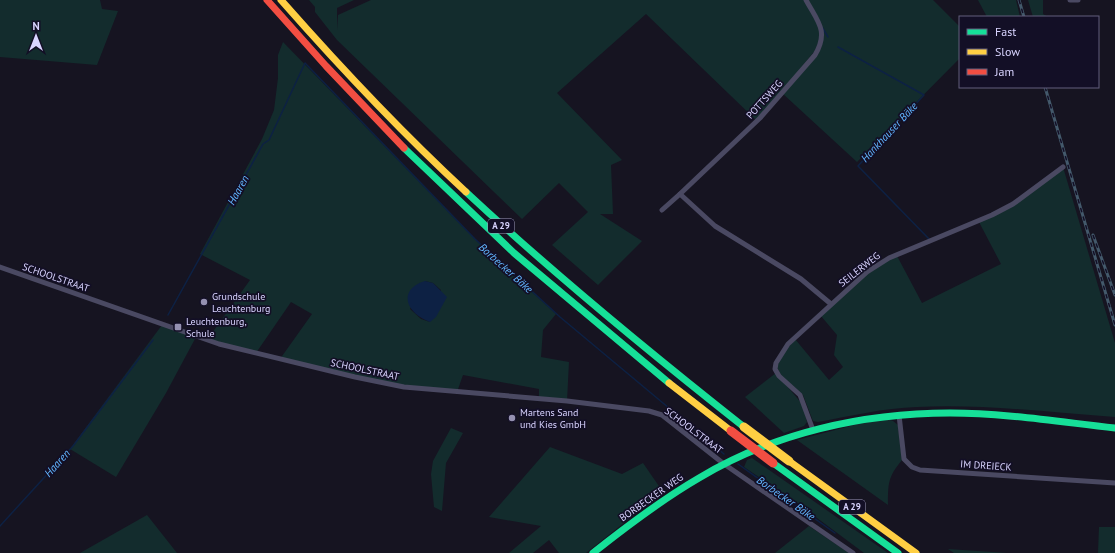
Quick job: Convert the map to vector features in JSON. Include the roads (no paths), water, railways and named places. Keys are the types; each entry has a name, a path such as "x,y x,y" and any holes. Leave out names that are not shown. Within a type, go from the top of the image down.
{"main road":[{"name":"A 29","path":"267,0 343,86 468,211 513,252 612,336 731,431 898,553"},
{"name":"A 29","path":"281,0 379,108 476,204 568,286 744,427 916,553"},
{"name":"BORBECKER WEG","path":"593,553 668,496 724,464 778,441 813,430 854,421 899,415 972,413 1115,428"}],"street":[{"name":"POTTSWEG","path":"662,210 760,118 815,55 822,42 823,33 806,0"},
{"path":"1070,0 1078,0"},
{"name":"SEILERWEG","path":"813,430 800,395 779,376 775,366 788,344 867,272 889,258 992,215 1013,204 1063,166"},
{"path":"680,194 715,226 801,279 831,304"},
{"name":"SCHOOLSTRAAT","path":"0,267 219,344 355,377 404,386 567,401 649,411 662,415 724,464 853,553"},
{"name":"IM DREIECK","path":"899,415 904,459 912,467 920,470 1115,483"}],"water":[{"path":"425,281 433,283 447,297 436,317 430,322 415,313 408,302 410,290 416,285"}],"waterway":[{"name":"Hankhauser Bäke","path":"822,27 828,37"},
{"name":"Hankhauser Bäke","path":"838,47 924,95 858,166 930,240"},
{"name":"Borbecker Bäke","path":"168,315 263,144 269,140 305,63 475,239 560,317 724,454"},
{"name":"Haaren","path":"0,526 73,446 153,340"},
{"name":"Borbecker Bäke","path":"738,464 835,533"}],"railway":[{"path":"1019,0 1024,16"},
{"path":"1045,88 1115,325"},
{"path":"1093,235 1115,295"}],"place":[{"name":"Grundschule Leuchtenburg","path":"204,302"},
{"name":"Leuchtenburg, Schule","path":"178,327"},
{"name":"Martens Sand und Kies GmbH","path":"512,418"}]}
